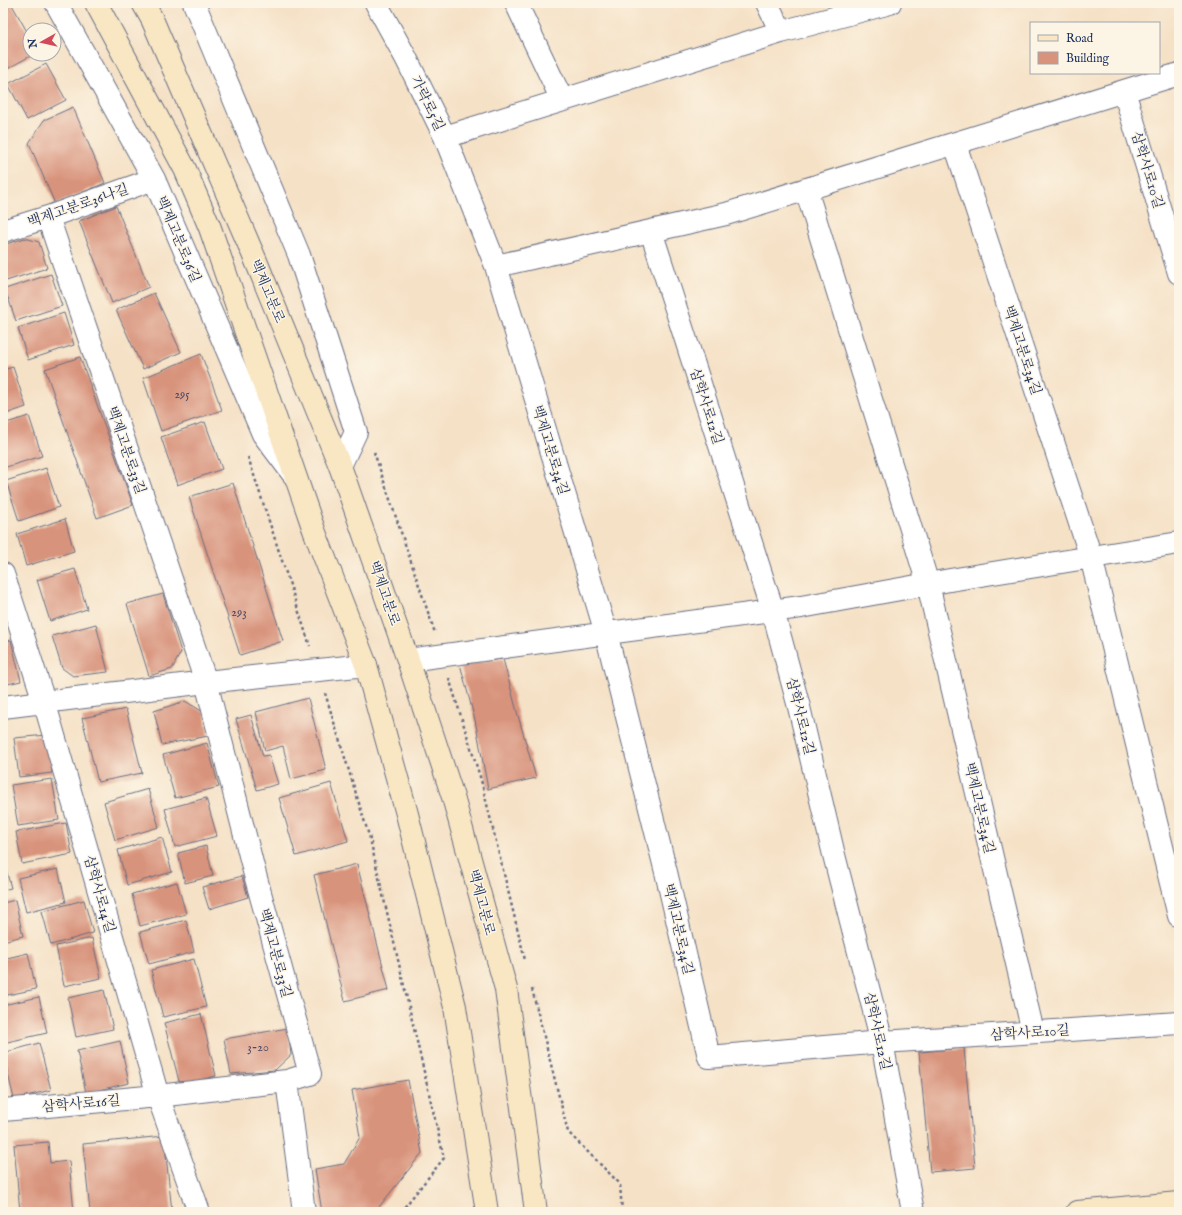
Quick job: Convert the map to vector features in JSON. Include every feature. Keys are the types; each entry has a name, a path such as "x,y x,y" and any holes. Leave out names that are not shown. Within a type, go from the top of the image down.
{"main road":[{"path":"96,3 184,169 210,228 314,530 366,666 407,814 455,1007 487,1212"},
{"name":"백제고분로","path":"143,3 152,19 256,261 340,466 408,660 453,797 506,989 536,1212"},
{"path":"1078,1212 1179,1203"}],"street":[{"name":"백제고분로36길","path":"56,3 154,179 263,434 296,477"},
{"path":"194,3 299,256 356,432 340,466"},
{"name":"가락로5길","path":"376,3 406,58 445,137 781,32 890,3"},
{"path":"516,3 562,100"},
{"path":"767,3 781,32"},
{"path":"496,266 726,214 1179,74"},
{"name":"삼학사로10길","path":"1124,91 1179,272"},
{"name":"백제고분로34길","path":"445,137 496,266 606,633 666,872 709,1057 882,1042"},
{"name":"백제고분로34길","path":"955,144 1091,557 1179,916"},
{"name":"백제고분로36나길","path":"3,231 48,217 154,179"},
{"name":"백제고분로34길","path":"806,189 928,584 1033,1032"},
{"name":"백제고분로33길","path":"48,217 206,682 254,871 310,1074 287,1081 158,1096"},
{"name":"삼학사로12길","path":"651,231 773,611 799,707 834,855 882,1042 913,1212"},
{"path":"408,660 773,611 1179,543"},
{"name":"삼학사로14길","path":"3,574 44,701 158,1096 199,1212"},
{"path":"3,707 206,682 366,666"},
{"name":"삼학사로10길","path":"882,1042 1179,1023"},
{"path":"287,1081 304,1212"},
{"name":"삼학사로16길","path":"3,1110 158,1096"}],"path":[{"path":"246,451 318,670 370,839 444,1158 403,1209 403,1212"},
{"path":"442,655 481,780 526,964"},
{"path":"532,987 568,1132 620,1184 622,1212"}],"building":[{"path":"3,3 11,3 22,23 22,61 7,69 3,62"},
{"path":"46,64 66,100 27,120 8,84"},
{"path":"73,107 105,183 55,204 29,143 44,120"},
{"path":"116,206 149,287 112,303 79,221"},
{"path":"25,238 39,242 47,268 6,281 3,271 3,245"},
{"path":"51,274 62,306 16,321 5,289"},
{"path":"154,293 181,352 143,369 116,310"},
{"path":"64,313 74,345 28,360 18,328"},
{"path":"201,354 222,410 161,431 143,378"},
{"path":"80,357 133,505 97,518 45,369"},
{"path":"13,367 26,407 3,415 3,370"},
{"path":"29,416 42,456 3,468 3,424"},
{"path":"205,422 222,469 177,485 161,437"},
{"path":"46,468 59,507 19,521 6,481"},
{"path":"233,483 283,641 240,655 189,497"},
{"path":"65,519 74,551 26,566 17,534"},
{"path":"75,569 87,609 50,621 37,580"},
{"path":"163,594 181,652 172,669 149,676 127,604"},
{"path":"96,624 108,672 73,676 62,668 52,636"},
{"path":"11,640 21,681 3,685 3,642"},
{"path":"503,659 536,778 488,789 475,720 460,664"},
{"path":"308,698 326,770 291,779 283,746 265,751 256,712"},
{"path":"185,701 205,713 208,736 162,745 154,711"},
{"path":"126,709 142,773 98,782 82,718"},
{"path":"251,715 263,756 269,755 278,784 257,790 236,719"},
{"path":"47,735 52,773 19,777 14,738"},
{"path":"207,743 219,787 175,798 163,755"},
{"path":"52,779 59,820 18,826 11,785"},
{"path":"331,783 348,841 296,856 279,798"},
{"path":"148,789 159,827 115,840 104,802"},
{"path":"206,798 217,836 175,847 165,809"},
{"path":"66,823 72,854 22,864 16,832"},
{"path":"162,837 172,872 127,885 118,850"},
{"path":"206,846 213,876 185,883 178,853"},
{"path":"3,858 11,888 3,890"},
{"path":"357,864 389,990 345,1001 314,875"},
{"path":"58,869 66,902 26,912 18,878"},
{"path":"242,876 248,897 209,909 202,887"},
{"path":"177,882 186,914 140,926 132,894"},
{"path":"15,900 23,936 3,941 3,903"},
{"path":"84,900 93,933 51,945 42,911"},
{"path":"186,920 194,952 149,964 140,932"},
{"path":"92,938 101,978 64,986 56,946"},
{"path":"28,953 36,989 3,996 3,959"},
{"path":"194,959 206,1007 163,1017 151,970"},
{"path":"104,990 113,1029 76,1037 68,998"},
{"path":"39,997 47,1033 3,1043 3,1005"},
{"path":"201,1014 216,1076 180,1085 164,1023"},
{"path":"288,1028 291,1055 275,1070 231,1074 224,1039"},
{"path":"120,1041 129,1083 86,1093 77,1051"},
{"path":"39,1043 51,1090 14,1099 3,1053"},
{"path":"964,1048 975,1168 930,1172 919,1052"},
{"path":"408,1080 422,1153 375,1212 322,1212 315,1169 344,1164 360,1137 352,1090"},
{"path":"164,1136 172,1212 90,1212 83,1144"},
{"path":"48,1142 50,1163 69,1161 74,1212 20,1212 14,1145"}]}
